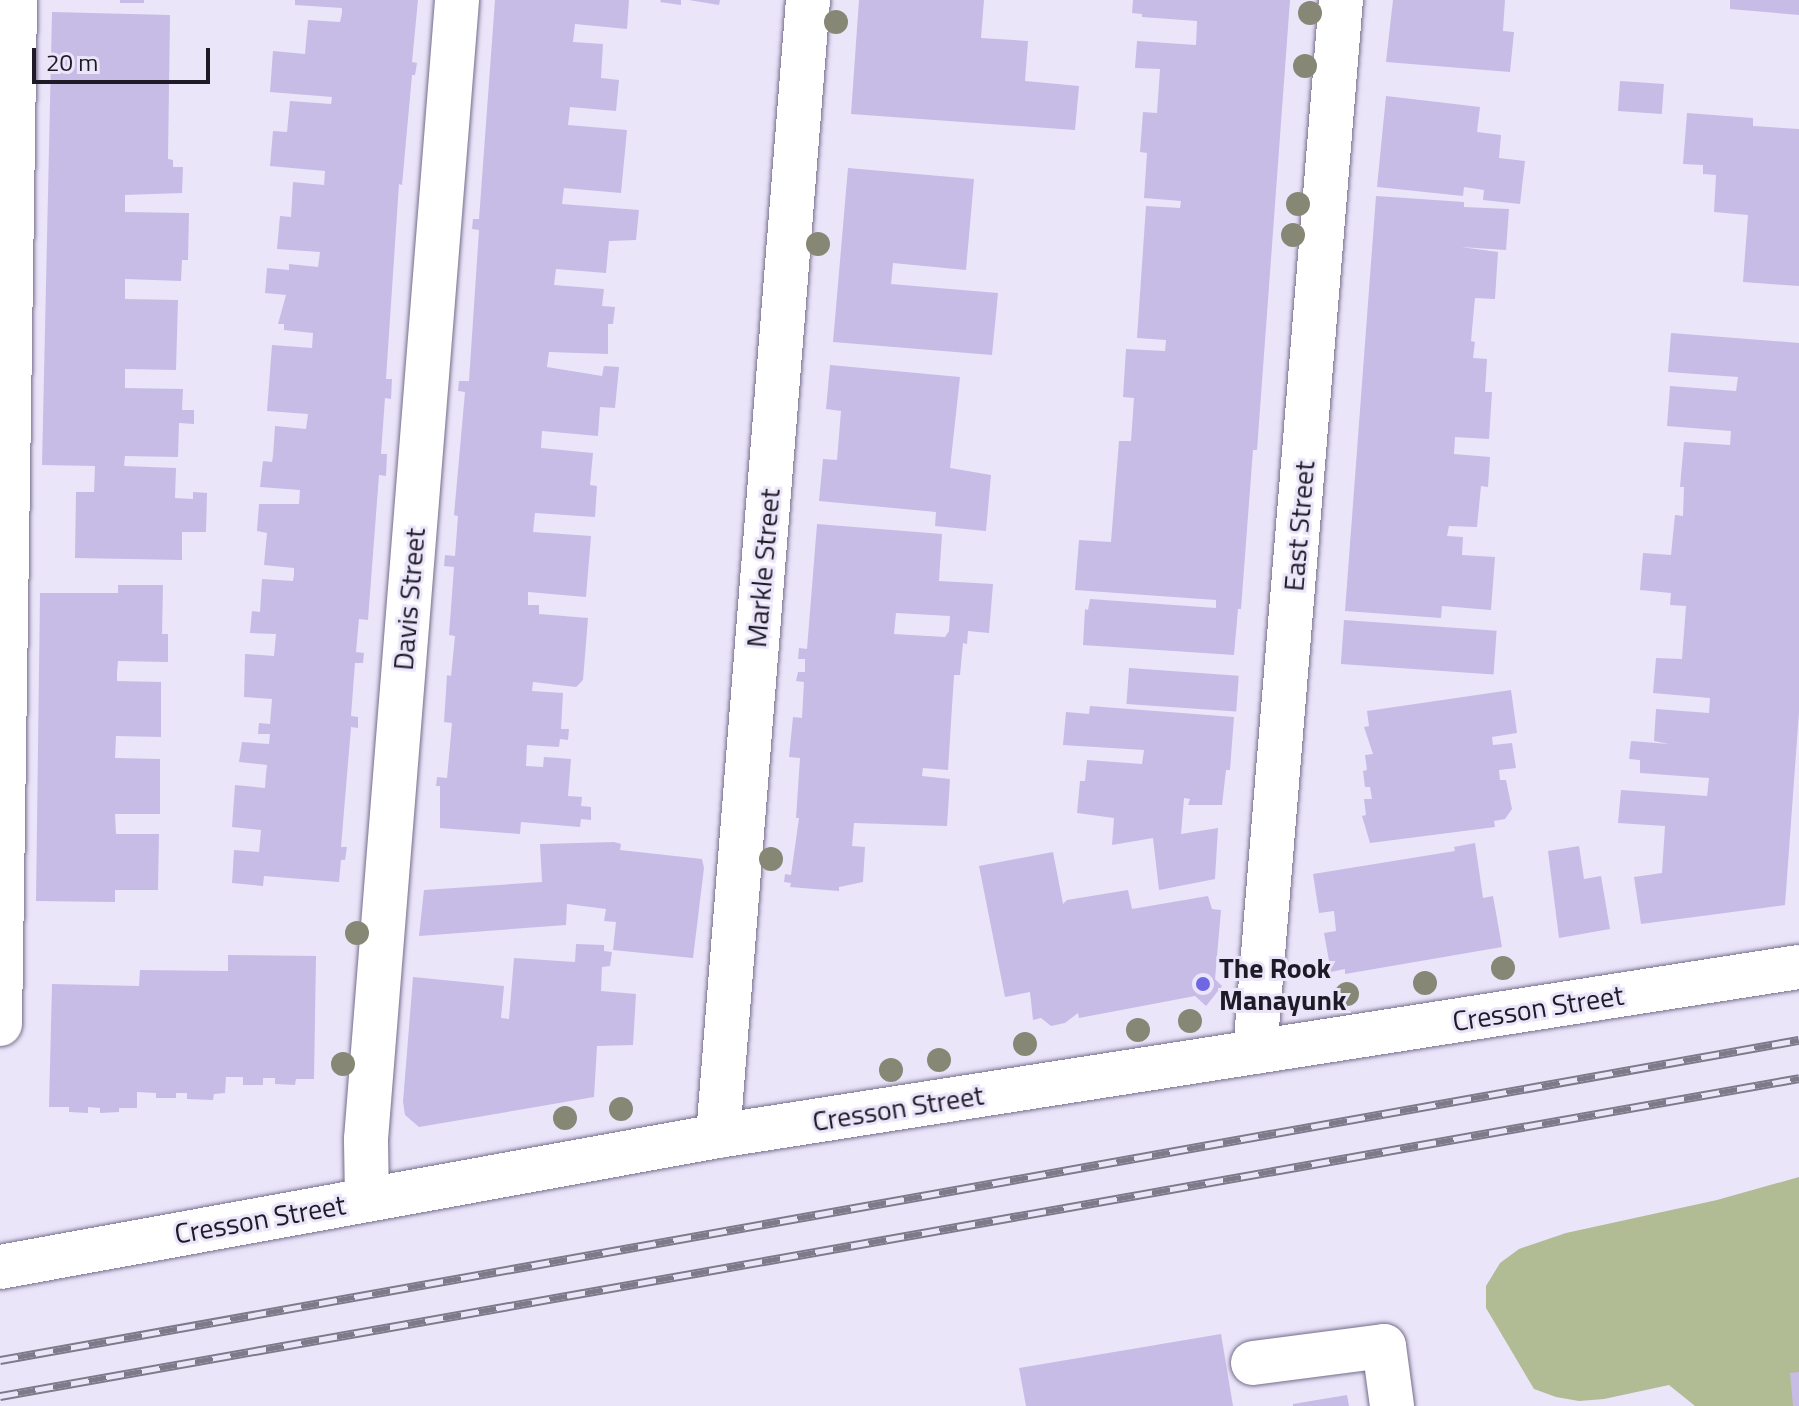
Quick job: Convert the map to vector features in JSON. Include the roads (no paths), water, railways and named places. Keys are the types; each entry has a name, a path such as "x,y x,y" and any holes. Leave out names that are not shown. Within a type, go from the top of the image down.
{"street":[{"path":"0,1024 15,0"},
{"name":"Davis Street","path":"367,1199 366,1139 457,0"},
{"name":"Markle Street","path":"718,1136 808,0"},
{"name":"East Street","path":"1255,1052 1341,0"},
{"name":"Cresson Street","path":"0,1267 718,1136 1799,967"},
{"path":"1253,1363 1384,1346 1392,1406"}],"railway":[{"path":"0,1360 1799,1040"},
{"path":"0,1396 1799,1078"}],"place":[{"name":"The Rook Manayunk","path":"1203,984"}]}
